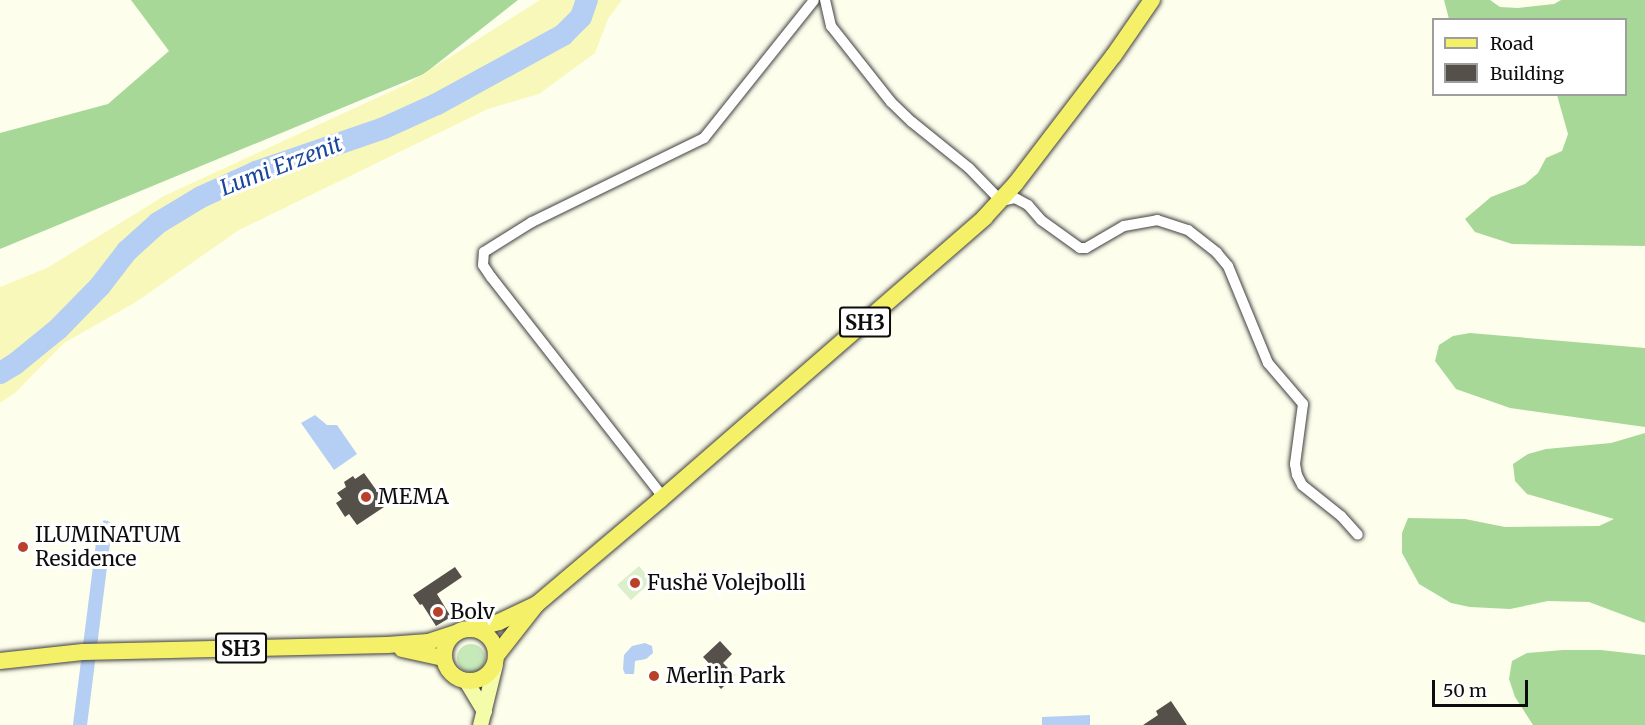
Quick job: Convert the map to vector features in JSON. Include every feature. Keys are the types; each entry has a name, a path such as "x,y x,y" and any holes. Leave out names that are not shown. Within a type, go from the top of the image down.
{"main road":[{"name":"SH3","path":"466,681 485,677 537,604 663,497 1001,201 1114,55 1152,0"},
{"name":"SH3","path":"0,661 96,651 387,645 428,642 499,622 537,604"},
{"path":"473,629 490,638 495,660 482,718"},
{"path":"454,633 447,642 443,658 452,675 466,681 482,718"},
{"name":"SH3","path":"387,645 443,658"}],"street":[{"path":"663,497 491,277 483,265 484,252 532,222 704,138 814,0"},
{"path":"825,0 831,26 891,102 969,168 1001,201 1015,198 1080,248 1086,248 1124,226 1157,220 1188,230 1217,253 1228,266 1268,363 1303,404 1295,464 1297,475 1302,485 1341,516 1358,535"}],"shaded area":[{"path":"131,0 518,0 424,74 0,249 0,133 108,104 169,51"},
{"path":"1444,0 1490,0 1500,7 1518,8 1554,4 1561,0 1645,0 1645,246 1512,244 1475,232 1465,219 1491,197 1525,184 1538,173 1546,158 1562,151 1568,134 1557,96 1627,96 1627,18 1449,18"},
{"path":"1470,333 1645,348 1645,427 1510,408 1456,389 1435,361 1439,345 1453,336"},
{"path":"1645,433 1645,623 1589,602 1548,601 1510,609 1470,607 1451,603 1419,584 1402,553 1402,533 1408,518 1465,519 1505,527 1599,526 1614,519 1527,494 1515,481 1513,464 1528,454 1546,449 1611,443"},
{"name":"Fushë Volejbolli","path":"639,566 652,581 631,600 617,585"},
{"path":"471,644 481,648 485,658 481,668 471,672 461,668 457,658 461,648"},
{"path":"1601,650 1645,655 1645,725 1533,725 1515,697 1509,679 1512,661 1527,653"}],"sand":[{"path":"540,0 622,0 608,19 595,53 539,94 488,109 239,230 136,302 64,343 15,393 0,403 0,287 47,268 164,196 409,83"}],"water":[{"path":"315,415 327,425 337,425 357,454 334,470 301,423"},
{"path":"645,643 652,646 653,653 646,659 635,661 634,674 625,674 624,655 632,646"},
{"path":"1090,715 1090,725 1042,725 1042,717"}],"building":[{"path":"364,473 387,505 357,525 349,514 345,517 336,503 342,499 337,493 346,487 344,482"},
{"path":"455,567 462,577 437,594 451,617 436,626 422,604 420,605 413,595"},
{"path":"720,641 732,654 723,663 735,675 721,689 713,680 719,674 703,657"},
{"path":"1171,701 1187,725 1143,725 1158,715 1156,711"}],"waterway":[{"name":"Lumi Erzenit","path":"0,373 15,364 58,329 100,286 127,251 158,223 201,197 256,172 384,128 437,104 563,35 581,17 587,0"},
{"path":"80,725 105,528"}],"place":[{"name":"MEMA","path":"366,497"},
{"name":"ILUMINATUM Residence","path":"23,547"},
{"name":"Fushë Volejbolli","path":"635,583"},
{"name":"Bolv","path":"438,612"},
{"name":"Merlin Park","path":"654,676"}]}
